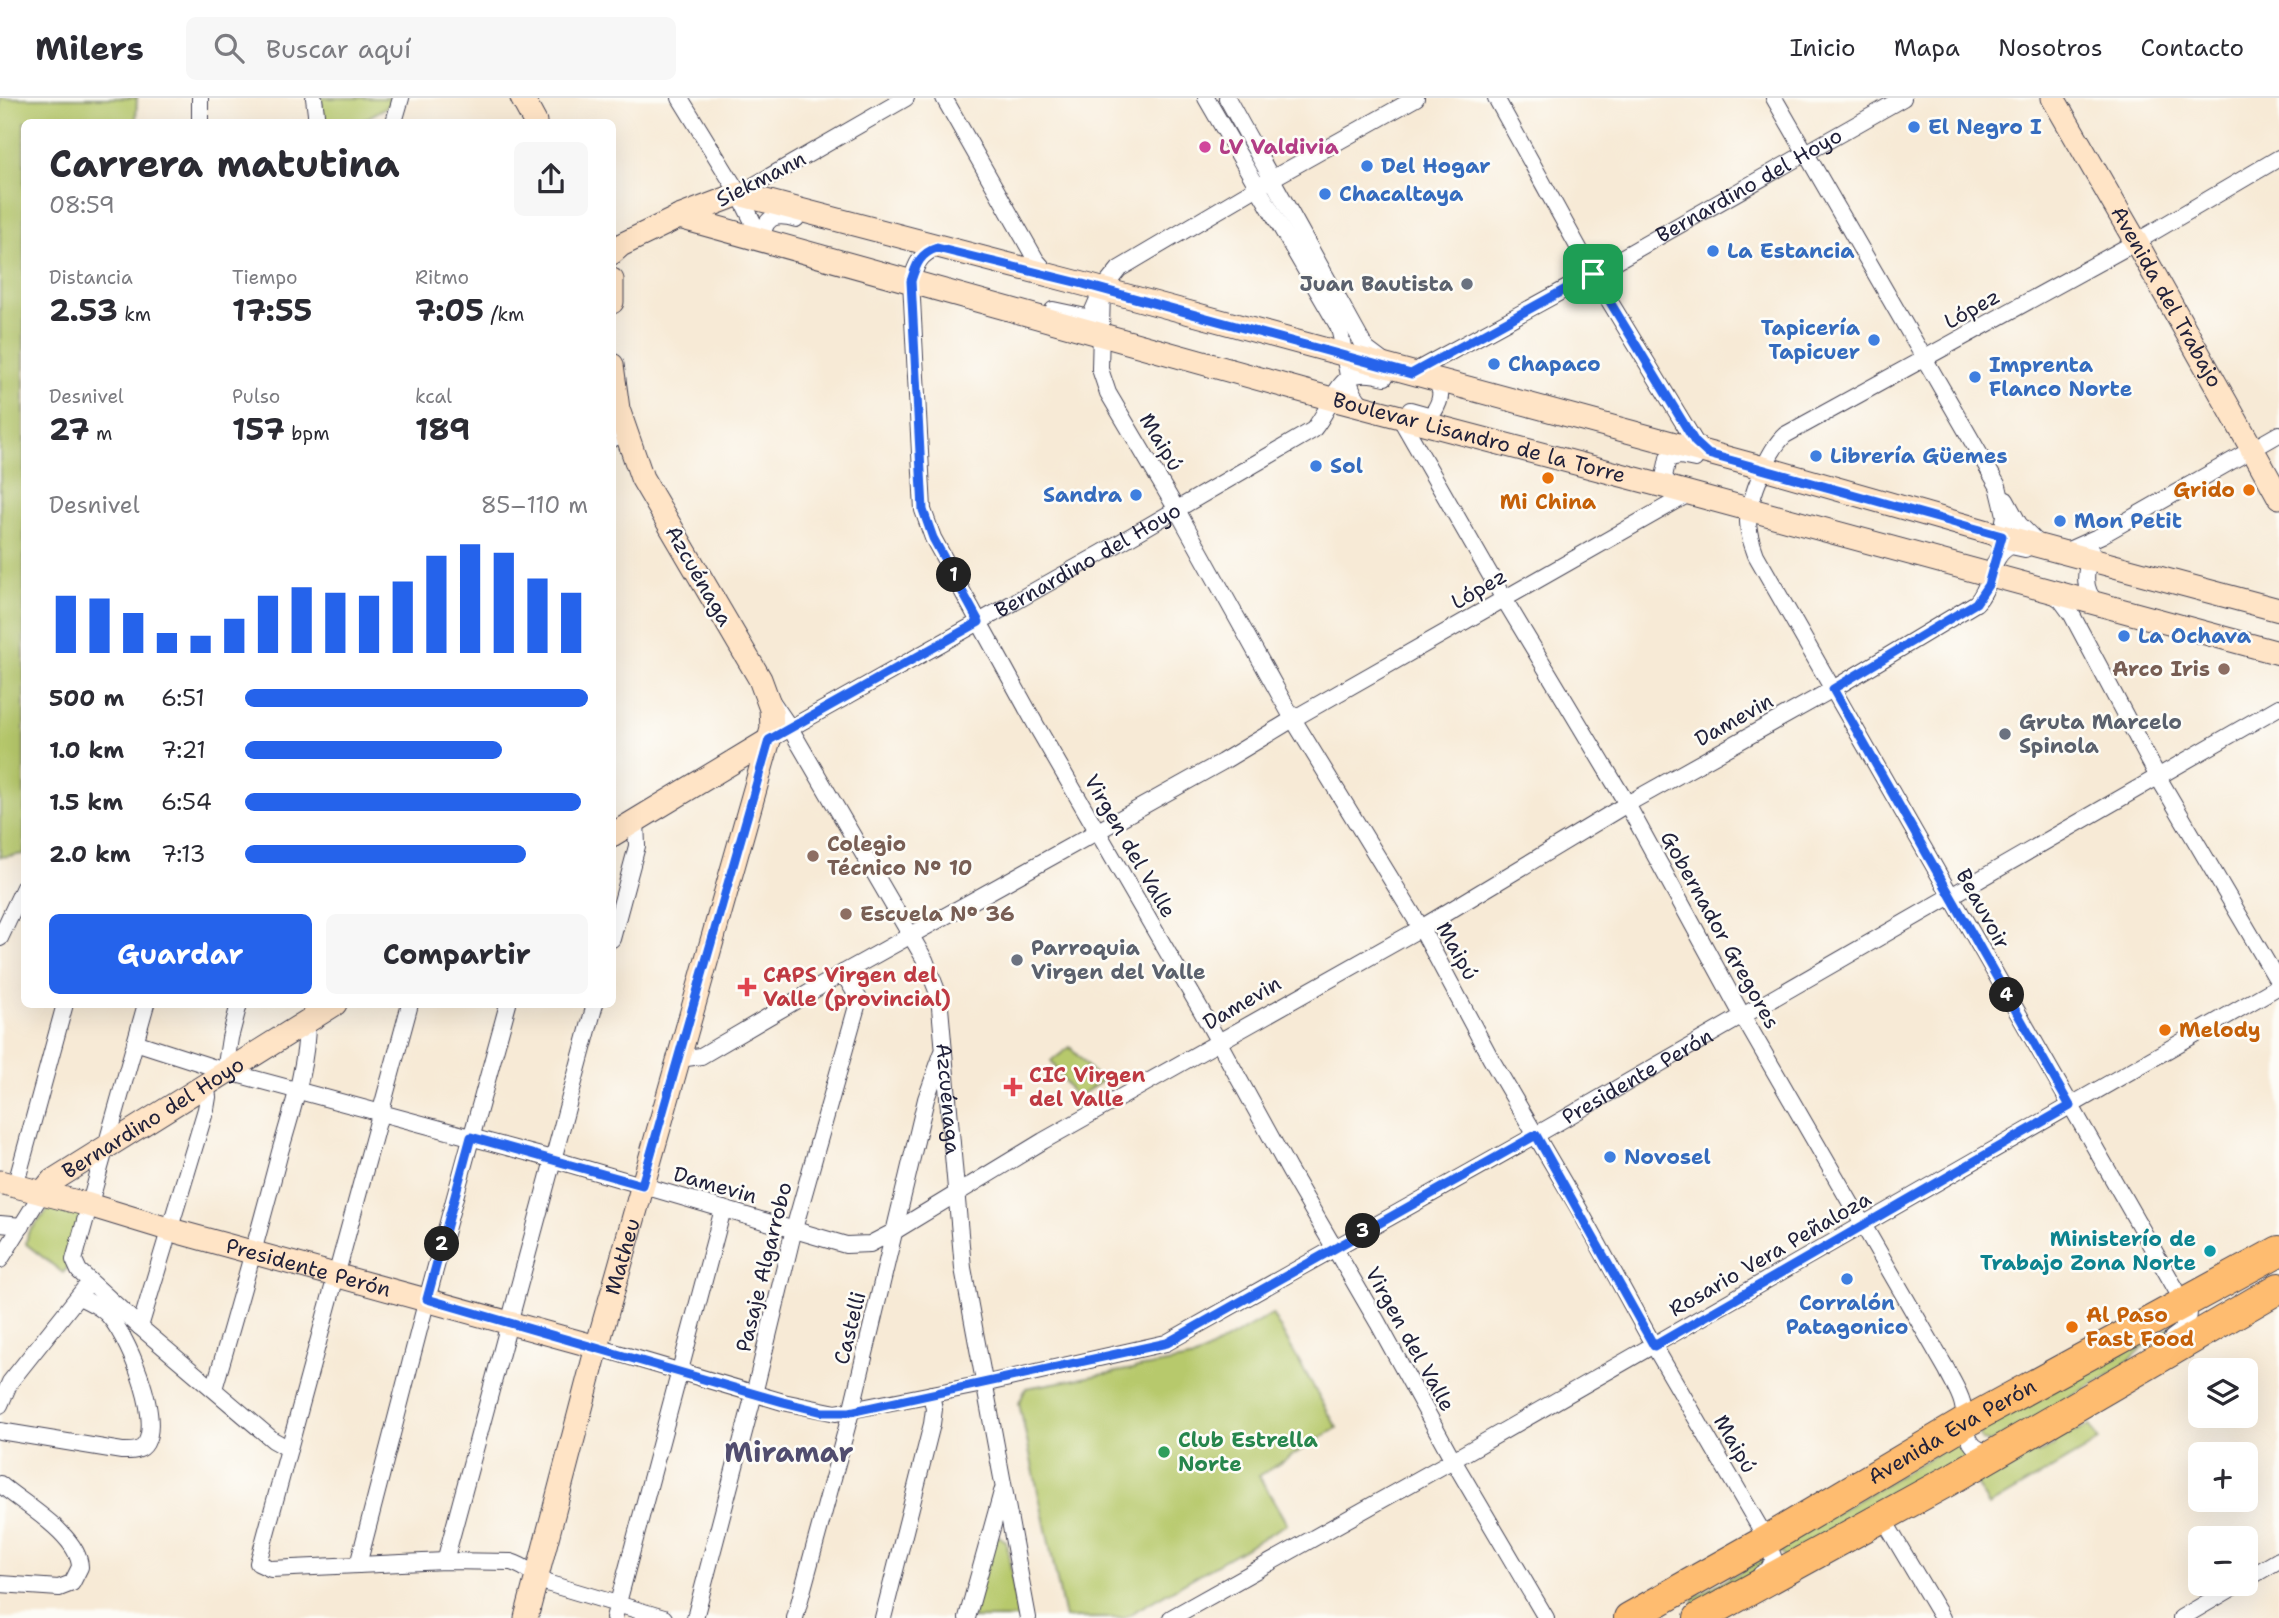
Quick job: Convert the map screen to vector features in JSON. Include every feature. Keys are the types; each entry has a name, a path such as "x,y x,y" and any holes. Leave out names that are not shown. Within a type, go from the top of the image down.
{"highway":[{"name":"Avenida Eva Perón","path":"1629,1618 1964,1423 2279,1251"},
{"name":"Avenida Eva Perón","path":"1707,1614 2002,1450 2279,1288"},
{"path":"1707,1614 1691,1613 1686,1603 1688,1598 1732,1570 1740,1555"}],"street":[{"path":"200,98 200,119"},
{"path":"314,98 317,119"},
{"path":"522,98 533,119"},
{"path":"680,98 739,194 762,240"},
{"name":"Siekmann","path":"616,249 679,217 739,194 906,98"},
{"path":"944,98 1036,260 1052,277"},
{"path":"1206,98 1338,326 1355,395 1366,408 1379,403 1428,415 1433,413 1440,396 1440,386 1434,380"},
{"path":"1227,98 1366,349 1404,372"},
{"path":"1023,311 1044,307 1086,317 1091,315 1102,290 1119,268 1416,98"},
{"path":"1496,98 1593,274 1695,442 1708,454"},
{"path":"1774,98 2018,524 2042,546"},
{"name":"Bernardino del Hoyo","path":"1404,372 1593,274 1903,98"},
{"name":"Avenida del Trabajo","path":"2053,98 2279,497"},
{"name":"López","path":"1750,510 1753,470 1785,435 2136,242 2279,158"},
{"name":"Boulevar Lisandro de la Torre","path":"739,194 1102,290 1346,367 1404,372 1708,454 1997,557 2016,581 2279,653"},
{"path":"762,240 763,228 776,216 784,215 821,226 853,224"},
{"name":"Boulevar Lisandro de la Torre","path":"679,217 1332,399 1750,510 1997,557 2042,546 2279,610"},
{"path":"911,281 919,259 929,250 937,248"},
{"name":"Virgen del Valle","path":"911,281 923,510 933,538 1453,1461 1546,1618"},
{"name":"Maipú","path":"1102,290 1100,369 1103,384 1177,510 1293,719 1421,928 1491,1059 1767,1540"},
{"name":"Bernardino del Hoyo","path":"619,828 1313,430 1324,417 1346,367"},
{"name":"Azcuénaga","path":"616,394 619,435 642,478 929,968 939,996 962,1268 1028,1618"},
{"name":"Gobernador Gregores","path":"1399,416 1503,599 1626,804 1742,1015 1947,1370 1963,1403 1964,1423 1971,1442 1986,1451 2002,1450"},
{"path":"1997,557 2011,546 2046,556 2065,552 2102,535 2279,434"},
{"path":"1672,456 1687,457 1721,467 1753,470 1746,496 1739,499 1729,499 1702,490 1681,491 1664,477 1668,458 1672,456"},
{"path":"1997,557 2005,515 1998,486"},
{"name":"López","path":"679,1059 701,1056 910,935 1222,762 1503,599 1681,491"},
{"name":"Beauvoir","path":"1750,510 1749,527 1756,555 2184,1303"},
{"path":"2097,603 2087,590 2089,558 2102,535"},
{"name":"Damevin","path":"135,1042 216,1077 297,1089 552,1159 846,1245 870,1244 1218,1042 1421,928 1626,804 1833,689 1976,603 1982,597 1997,557"},
{"path":"2046,589 2061,600 2073,615 2158,777 2279,984"},
{"name":"Matheu","path":"526,1618 597,1346 769,740 772,717 767,693"},
{"name":"Presidente Perón","path":"7,1185 89,1205 171,1230 509,1321 754,1394 823,1412 850,1412 1167,1343 1837,963 2279,707"},
{"path":"616,924 637,846 619,828"},
{"path":"0,938 21,893"},
{"name":"Pasaje Algarrobo","path":"695,1618 794,1229 859,999 843,973"},
{"name":"Rosario Vera Peñaloza","path":"1171,1618 1191,1613 2279,984"},
{"path":"7,1185 64,1008"},
{"path":"145,1008 74,1260 79,1271 140,1327 273,1440 289,1449"},
{"path":"140,1327 171,1230 208,1097 238,1008"},
{"name":"Bernardino del Hoyo","path":"0,1260 52,1181 328,1008"},
{"path":"409,1008 258,1563 271,1569 445,1561 512,1562 550,1584 616,1612 664,1618"},
{"path":"358,1565 507,1008"},
{"path":"445,1561 594,1008"},
{"path":"214,1389 297,1089 307,1046 307,1022"},
{"name":"Castelli","path":"795,1618 850,1412 926,1099 944,1049"},
{"path":"616,1612 723,1209"},
{"path":"0,1224 22,1226"},
{"path":"0,1405 10,1382 90,1282"},
{"path":"0,1431 122,1451 136,1451 145,1444 149,1430 148,1412 138,1368 108,1314 79,1297"},
{"path":"2122,1379 2147,1351 2176,1335 2186,1326 2189,1312 2184,1303"},
{"path":"883,1618 932,1424 932,1394"},
{"path":"0,1484 65,1535 76,1550 80,1567 72,1583 59,1588 0,1584"},
{"path":"967,1618 1003,1488"},
{"path":"1882,1517 1942,1618"},
{"path":"1707,1614 1729,1591 1760,1575 1772,1565 1774,1559 1767,1540"},
{"path":"2258,1572 2279,1560"},
{"path":"2181,1618 2219,1596"}],"green space":[{"path":"0,98 137,98 136,119 21,119 21,854 0,857"},
{"path":"320,98 391,98 388,106 365,119 324,119"},
{"path":"1070,1047 1101,1082 1076,1098 1051,1061"},
{"path":"89,1205 74,1261 63,1273 26,1244 28,1233 50,1208"},
{"name":"Club Estrella Norte","path":"1272,1314 1337,1428 1259,1476 1287,1524 1123,1618 1065,1618 1019,1403 1026,1388 1195,1358"},
{"path":"2181,1321 2177,1327 2147,1344 2121,1368 1990,1443 1979,1436 1986,1426"},
{"path":"2089,1425 2099,1441 1989,1506 1976,1484 2032,1452 2038,1454 2054,1445 2054,1439 2071,1430 2076,1432"},
{"path":"1957,1442 1967,1458 1785,1559 1777,1547"},
{"path":"999,1536 1006,1541 1019,1618 972,1618 993,1541"},
{"path":"1765,1558 1764,1567 1696,1606 1693,1602 1695,1597"}],"place":[{"name":"El Negro I","path":"1914,127"},
{"name":"LV Valdivia","path":"1205,147"},
{"name":"Del Hogar","path":"1367,166"},
{"name":"Chacaltaya","path":"1325,194"},
{"name":"La Estancia","path":"1713,251"},
{"name":"Juan Bautista","path":"1467,284"},
{"name":"Tapicería Tapicuer","path":"1874,340"},
{"name":"Chapaco","path":"1494,364"},
{"name":"Imprenta Flanco Norte","path":"1975,377"},
{"name":"Librería Güemes","path":"1816,456"},
{"name":"Sol","path":"1316,466"},
{"name":"Mi China","path":"1548,478"},
{"name":"Grido","path":"2249,490"},
{"name":"Sandra","path":"1136,495"},
{"name":"Mon Petit","path":"2060,521"},
{"name":"La Ochava","path":"2124,636"},
{"name":"Arco Iris","path":"2224,669"},
{"name":"Gruta Marcelo Spinola","path":"2005,734"},
{"name":"Colegio Técnico Nº 10","path":"813,856"},
{"name":"Escuela Nº 36","path":"846,914"},
{"name":"Parroquia Virgen del Valle","path":"1017,960"},
{"name":"CAPS Virgen del Valle (provincial)","path":"747,987"},
{"name":"Melody","path":"2165,1030"},
{"name":"CIC Virgen del Valle","path":"1013,1087"},
{"name":"Novosel","path":"1610,1157"},
{"name":"Ministerío de Trabajo Zona Norte","path":"2210,1251"},
{"name":"Corralón Patagonico","path":"1847,1279"},
{"name":"Al Paso Fast Food","path":"2072,1327"},
{"name":"Club Estrella Norte","path":"1164,1452"}],"district":[{"name":"Miramar","path":"789,1452"}],"route":[{"path":"937,248 1083,284 1411,374 1593,274 1695,442 1708,454 2002,536 1992,575 1982,597 1976,603 1833,689 2070,1106 1654,1346 1536,1135 1167,1343 850,1412 823,1412 783,1402 427,1299 471,1137 642,1185 769,740 979,622 933,538 923,510 911,281 923,254 937,248"}]}
